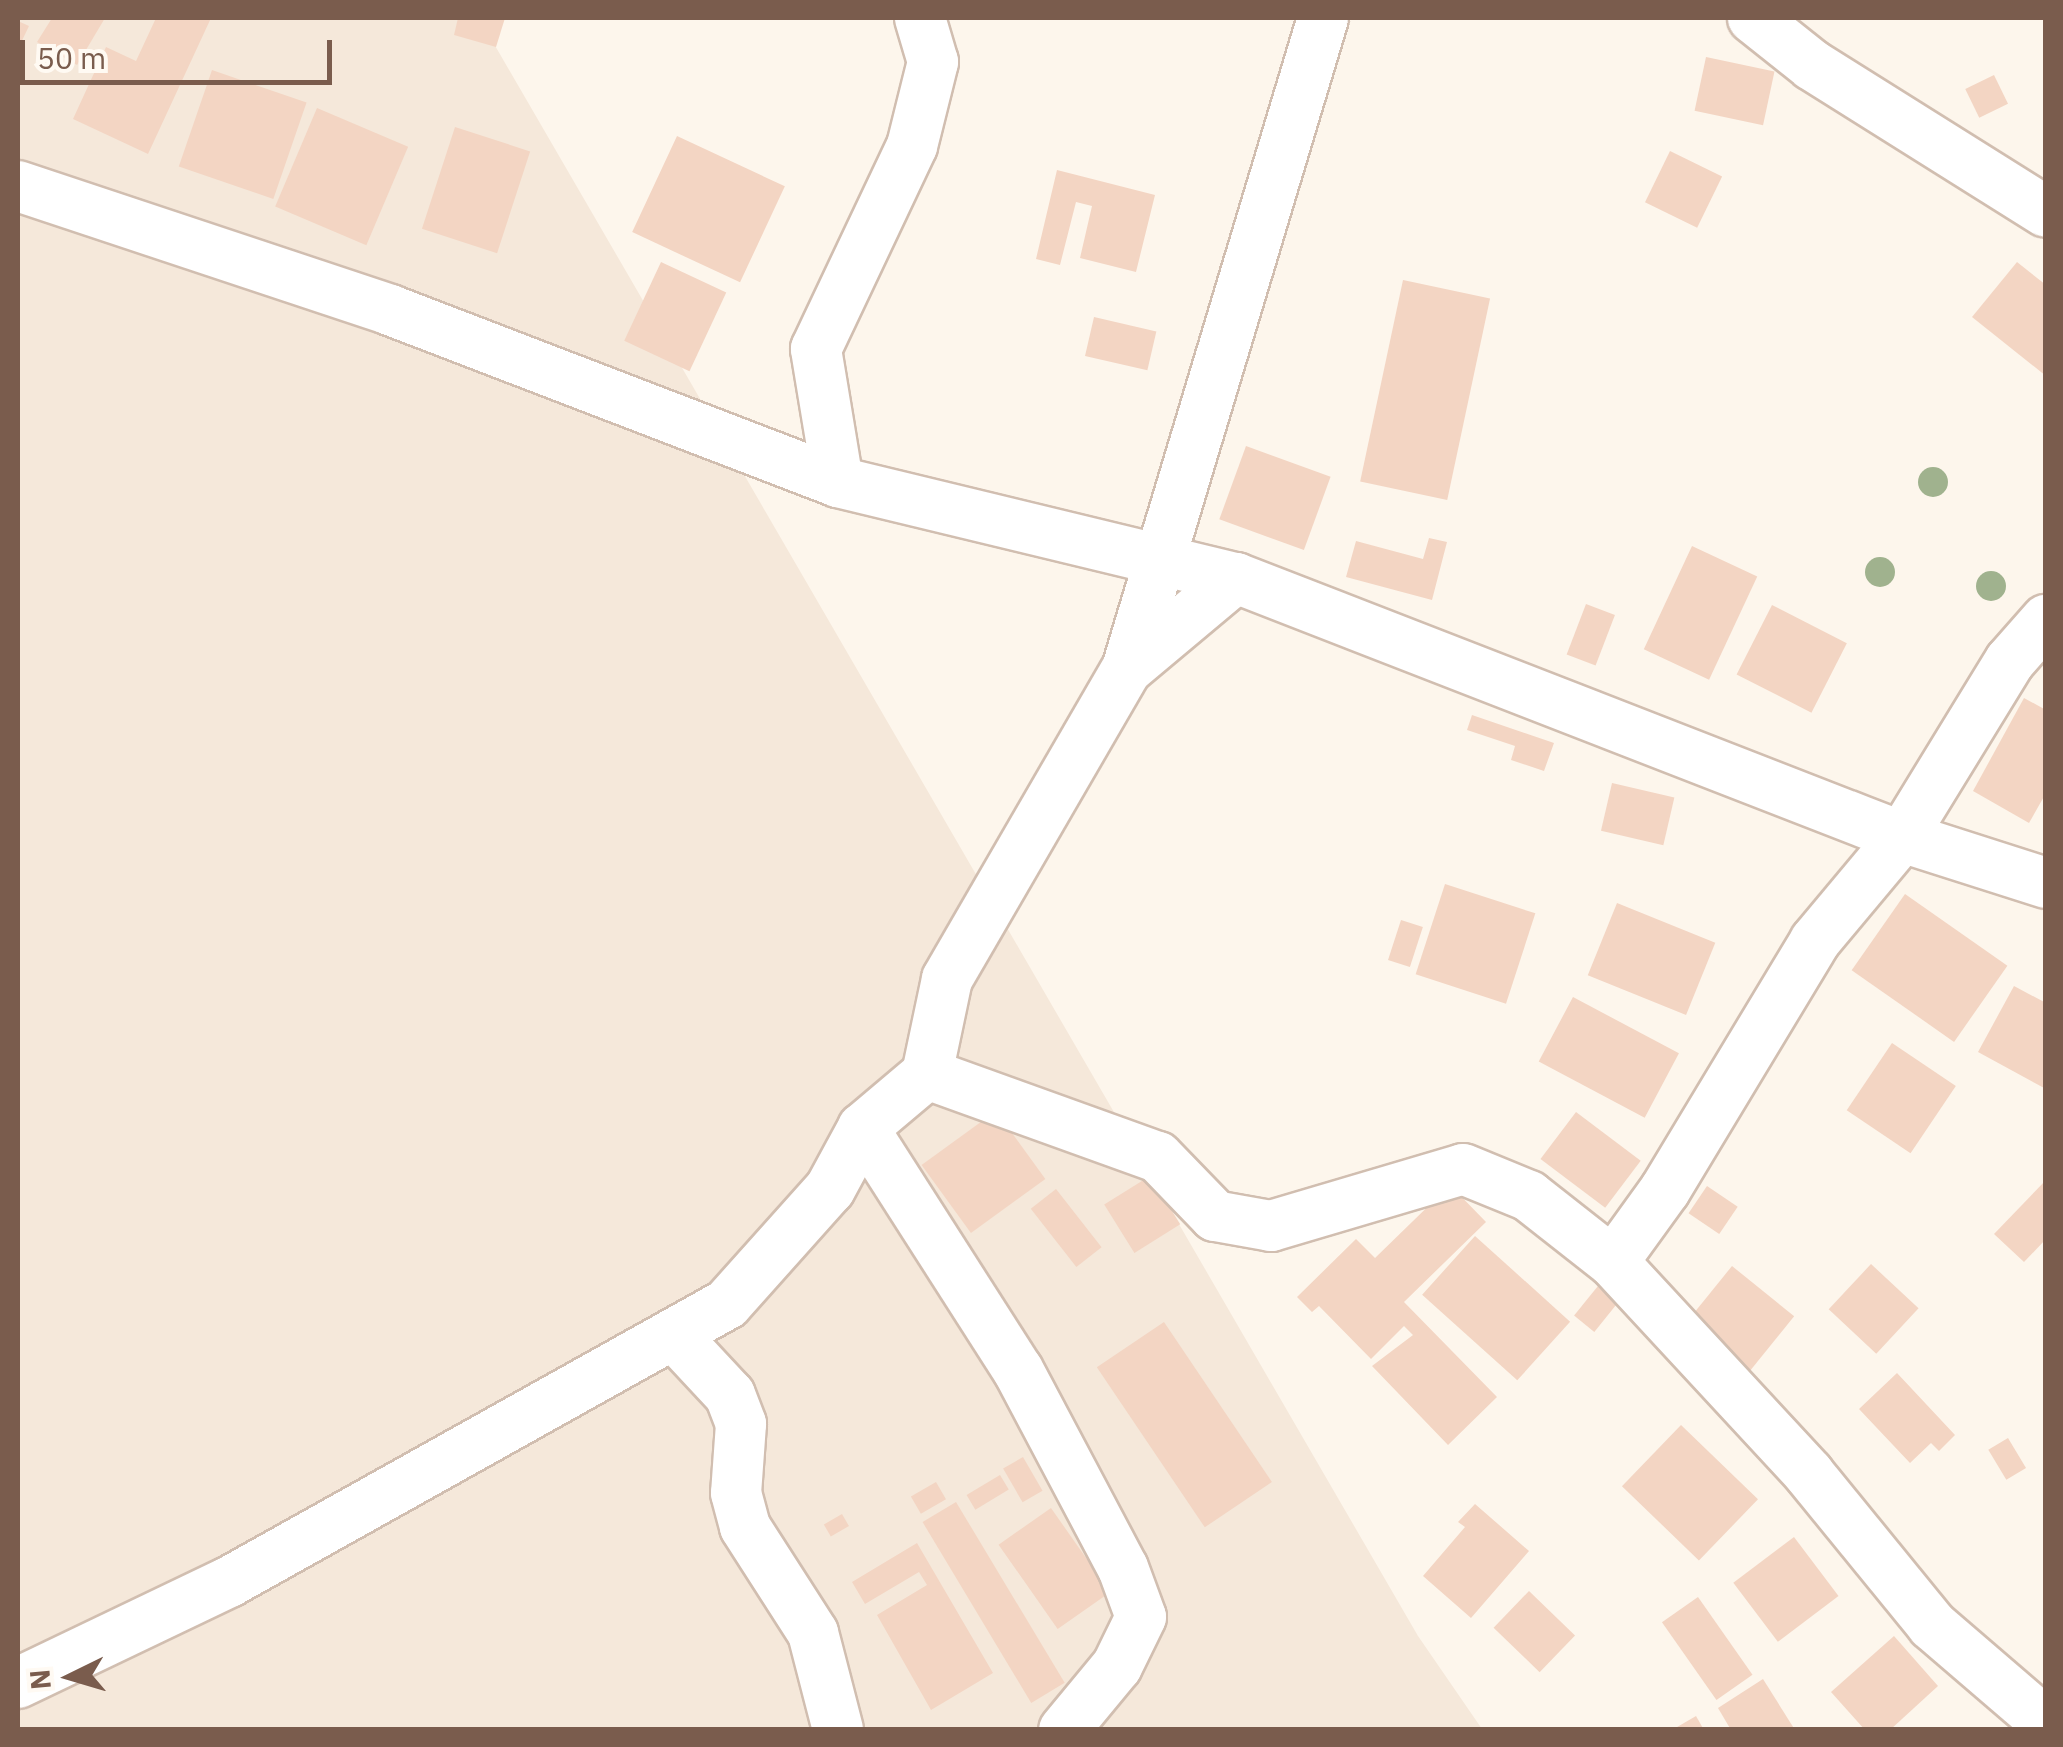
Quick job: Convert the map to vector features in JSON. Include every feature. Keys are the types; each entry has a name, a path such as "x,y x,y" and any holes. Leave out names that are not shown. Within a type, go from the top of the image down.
{"street":[{"path":"838,482 816,349 912,146 933,62 920,18"},
{"path":"18,1683 229,1582 727,1304 830,1189 863,1128 927,1074 947,979 1126,669 1323,18"},
{"path":"1753,18 1812,65 2046,212"},
{"path":"18,186 390,310 838,482 1160,564 1236,578 1902,836 2046,883"},
{"path":"1126,669 1236,578"},
{"path":"1613,1262 1665,1190 1815,941 1902,836 2010,662 2046,620"},
{"path":"927,1074 1158,1157 1215,1216 1271,1226 1463,1169 1529,1196 1613,1262 1796,1459 1932,1625 2028,1714"},
{"path":"863,1128 1018,1370 1123,1568 1141,1617 1117,1666 1064,1730"},
{"path":"674,1335 730,1395 741,1424 735,1465 745,1527 761,1561 813,1633 838,1730"}],"shaded area":[{"path":"18,18 479,18 1418,1636 1482,1729 18,1729"}],"building":[{"path":"52,18 105,18 77,65 37,42"},
{"path":"156,18 211,18 148,154 73,119 106,47 136,61"},
{"path":"458,18 505,18 496,47 454,35"},
{"path":"18,21 29,26 18,49"},
{"path":"1706,57 1774,72 1763,125 1695,111"},
{"path":"212,70 307,103 273,199 179,166"},
{"path":"1994,75 2008,104 1979,118 1965,89"},
{"path":"317,108 408,147 366,245 275,206"},
{"path":"455,127 530,151 497,253 422,229"},
{"path":"677,136 785,186 740,282 632,232"},
{"path":"1670,151 1722,176 1697,228 1645,202"},
{"path":"1057,170 1155,195 1136,272 1080,258 1092,206 1076,202 1060,265 1036,259"},
{"path":"661,262 726,292 689,371 624,341"},
{"path":"2017,262 2046,285 2046,376 1972,317"},
{"path":"1403,280 1490,299 1447,500 1360,481"},
{"path":"1094,317 1156,331 1147,370 1085,356"},
{"path":"1246,446 1331,477 1304,550 1219,519"},
{"path":"1429,538 1447,542 1432,600 1346,577 1356,541 1423,559"},
{"path":"1692,546 1757,576 1709,680 1644,649"},
{"path":"1586,604 1615,615 1596,666 1567,654"},
{"path":"1772,605 1847,643 1811,713 1737,674"},
{"path":"2024,698 2046,710 2046,793 2029,823 1973,791"},
{"path":"1472,715 1554,743 1544,771 1511,760 1515,746 1467,730"},
{"path":"1612,783 1674,797 1663,845 1601,831"},
{"path":"1445,884 1535,913 1506,1004 1416,974"},
{"path":"1905,894 2007,966 1954,1042 1852,970"},
{"path":"1617,903 1715,943 1686,1015 1588,975"},
{"path":"1401,920 1423,927 1410,967 1388,960"},
{"path":"2014,986 2046,1003 2046,1089 1978,1052"},
{"path":"1573,997 1679,1053 1645,1118 1539,1061"},
{"path":"1892,1043 1956,1086 1911,1153 1847,1110"},
{"path":"996,1111 1045,1179 971,1233 922,1165"},
{"path":"1576,1112 1641,1161 1605,1208 1540,1159"},
{"path":"1150,1176 1180,1224 1134,1253 1104,1205"},
{"path":"2046,1180 2046,1239 2024,1262 1994,1234"},
{"path":"1450,1185 1486,1222 1404,1302 1497,1397 1448,1445 1372,1366 1413,1335 1404,1326 1371,1359 1319,1306 1312,1312 1297,1297 1356,1239 1375,1258"},
{"path":"1707,1186 1738,1207 1719,1234 1689,1213"},
{"path":"1056,1189 1102,1247 1076,1267 1031,1209"},
{"path":"1475,1236 1570,1322 1517,1380 1422,1295"},
{"path":"1871,1264 1919,1308 1876,1354 1829,1309"},
{"path":"1732,1266 1794,1316 1744,1379 1682,1328"},
{"path":"1598,1286 1618,1302 1594,1332 1574,1316"},
{"path":"1164,1322 1272,1482 1205,1527 1097,1367"},
{"path":"1897,1373 1955,1435 1939,1451 1931,1443 1910,1463 1859,1409"},
{"path":"1681,1425 1758,1499 1699,1560 1622,1486"},
{"path":"2008,1438 2026,1468 2006,1480 1988,1450"},
{"path":"1023,1457 1042,1491 1023,1502 1003,1468"},
{"path":"1000,1475 1009,1490 975,1510 967,1495"},
{"path":"936,1482 946,1499 921,1514 911,1496"},
{"path":"956,1502 1065,1683 1031,1703 923,1522"},
{"path":"1475,1504 1529,1551 1471,1618 1423,1576 1465,1527 1458,1522"},
{"path":"1051,1508 1110,1592 1058,1629 999,1545"},
{"path":"842,1514 849,1526 831,1537 824,1524"},
{"path":"1794,1537 1839,1596 1778,1642 1733,1583"},
{"path":"917,1543 993,1673 931,1710 877,1615 927,1585 919,1572 865,1604 852,1582"},
{"path":"1529,1591 1575,1635 1540,1672 1494,1628"},
{"path":"1698,1597 1752,1675 1716,1700 1662,1622"},
{"path":"1894,1636 1938,1686 1890,1730 1865,1730 1831,1692"},
{"path":"1763,1679 1795,1730 1731,1730 1718,1708"},
{"path":"1696,1716 1704,1730 1672,1730"}]}
